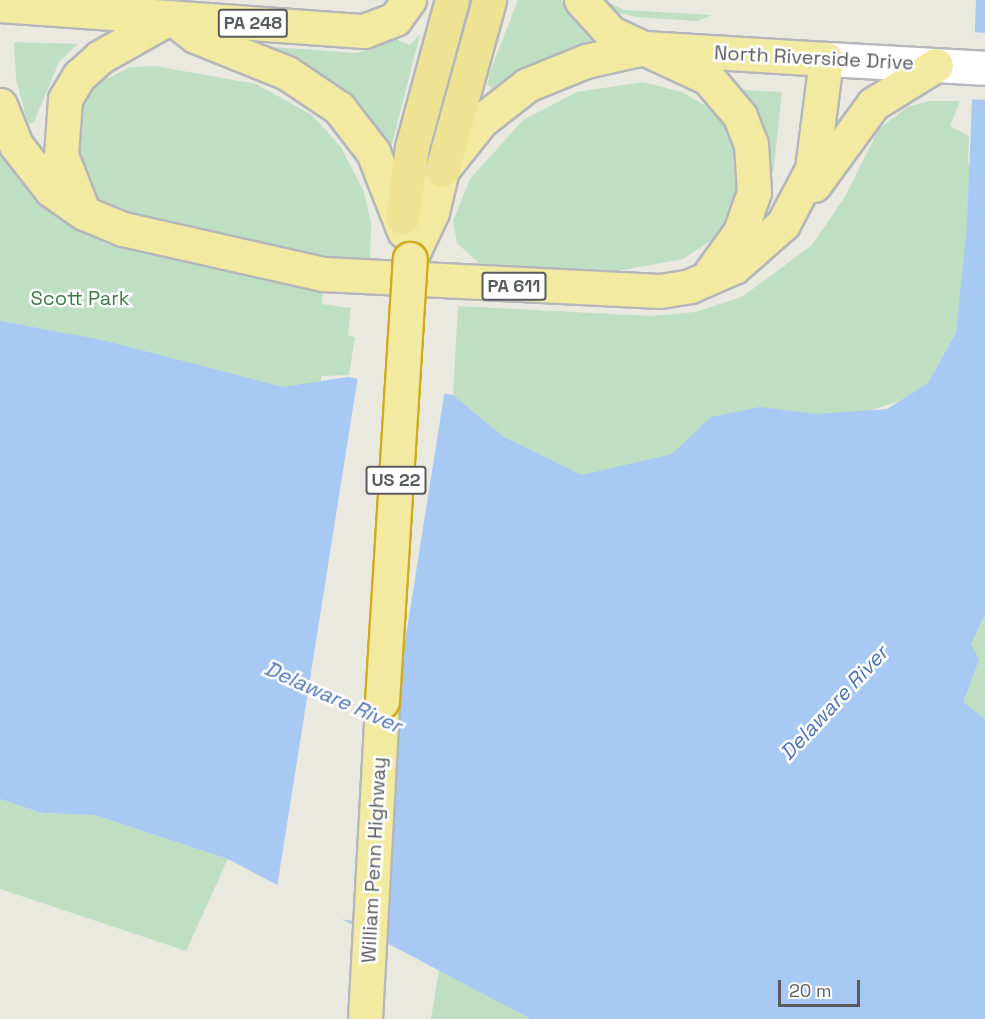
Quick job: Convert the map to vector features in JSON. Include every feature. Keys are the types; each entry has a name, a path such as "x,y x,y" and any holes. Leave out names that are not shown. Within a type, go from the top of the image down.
{"highway":[{"name":"US 22","path":"410,260 402,217 412,147 452,0"},
{"name":"US 22","path":"410,260 432,212 489,0"},
{"path":"581,0 601,26 692,69 720,90 751,144 755,177 750,206 740,232 704,281"},
{"name":"PA 248","path":"0,5 357,31 402,10"},
{"path":"84,213 61,155 65,99 79,76 100,57 171,17 195,36 287,73 339,108 373,152 402,217"},
{"path":"442,170 481,121 527,85 586,61 644,48"},
{"name":"North Riverside Drive","path":"644,48 826,59"},
{"name":"PA 611","path":"799,198 816,155 826,59"},
{"name":"PA 611","path":"0,105 16,145 38,176 84,213 134,232 323,274 645,291 704,281 760,248 799,198 832,164 873,104 962,67"},
{"name":"William Penn Highway","path":"365,1019 382,701 410,260"}],"main road":[{"name":"North Riverside Drive","path":"826,59 962,67"}],"green space":[{"path":"518,0 561,0 596,43 539,61 492,88 487,84 490,72"},
{"path":"603,0 624,10 712,15 697,21 636,17 615,12"},
{"path":"420,34 389,156 257,46 357,53 396,39 410,45"},
{"path":"14,42 78,44 59,62 34,122 28,124 16,79"},
{"path":"155,66 256,84 312,115 341,147 364,192 371,222 370,262 308,256 115,208 97,197 75,166 73,110 99,71 107,79 130,67"},
{"path":"643,82 682,92 704,105 710,99 736,141 740,189 726,223 713,239 683,259 607,273 485,269 457,243 453,221 470,179 523,120 577,92"},
{"path":"743,90 782,92 773,175 764,126"},
{"path":"929,101 960,101 950,126 969,136 968,160 985,244 985,300 928,383 911,397 600,500 504,437 453,395 458,306 650,316 695,312 742,297 812,245 846,195 879,129 907,107"},
{"name":"Scott Park","path":"0,105 51,190 323,274 322,304 351,308 348,336 355,337 349,375 321,376 320,428 0,355"},
{"path":"985,614 985,764 921,729"},
{"path":"0,799 42,813 95,815 228,859 186,951 0,889"},
{"path":"439,970 531,1019 431,1019"}],"water":[{"name":"Delaware River","path":"976,0 985,0 985,614 971,644 979,660 963,702 985,719 985,1019 531,1019 228,859 95,815 42,813 0,799 0,321 102,340 283,387 348,377 453,395 504,437 582,475 672,454 711,417 760,407 816,414 887,409 928,383 956,333 967,225"}],"pier":[{"path":"971,32 985,33 985,100 968,99"},
{"path":"358,376 445,390 361,922 274,908"}]}
